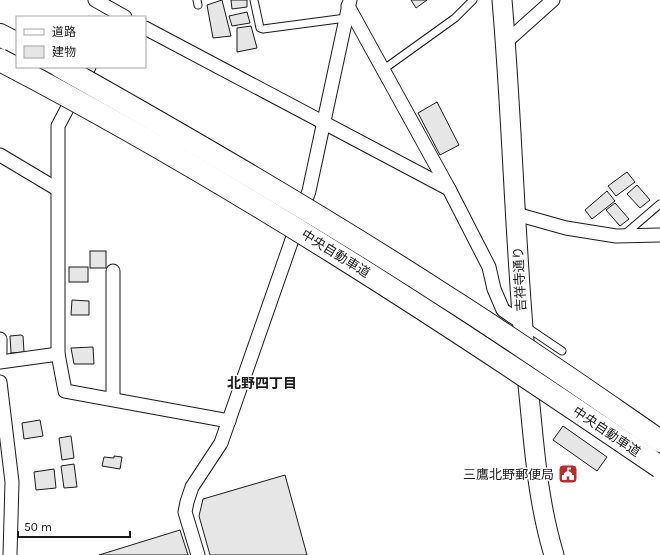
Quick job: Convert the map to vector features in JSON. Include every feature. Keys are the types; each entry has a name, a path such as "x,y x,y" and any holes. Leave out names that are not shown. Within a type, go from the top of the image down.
{"highway":[{"path":"0,35 16,43"},
{"name":"中央自動車道","path":"0,60 161,147 303,232 438,318 660,467"},
{"name":"中央自動車道","path":"63,68 188,138 446,296 660,441"}],"main road":[{"name":"吉祥寺通り","path":"502,0 506,42 522,323 535,469 546,525 554,555"}],"street":[{"path":"95,0 119,16"},
{"path":"506,42 553,0"},
{"path":"348,8 384,69 449,189 489,267 494,289 503,310 522,323"},
{"path":"198,555 185,512 187,502 192,487 221,442 309,191 348,8"},
{"path":"146,29 449,189"},
{"path":"88,68 58,126 56,189 58,354 65,391 229,420"},
{"path":"0,155 56,189"},
{"path":"516,214 566,228 623,236 660,236"},
{"path":"113,271 114,399"},
{"path":"0,339 0,353"},
{"path":"0,362 58,354"},
{"path":"0,382 12,482 10,555"}],"lane":[{"path":"254,0 260,28 263,29 348,8"},
{"path":"384,69 455,18 473,0"},
{"path":"623,236 660,204"},
{"path":"522,323 562,351"}],"building":[{"path":"222,0 231,36 213,38 207,5"},
{"path":"231,0 247,0 247,7 232,9"},
{"path":"411,0 427,0 416,8"},
{"path":"247,12 250,23 232,26 229,16"},
{"path":"251,26 257,48 237,52 237,28"},
{"path":"437,102 459,145 440,155 418,113"},
{"path":"627,172 635,182 616,196 608,186"},
{"path":"637,185 650,200 640,208 627,194"},
{"path":"607,191 615,201 592,219 585,210"},
{"path":"615,203 629,219 620,226 606,210"},
{"path":"90,251 106,251 106,268 90,268"},
{"path":"69,267 88,267 88,282 69,282"},
{"path":"72,300 89,301 89,315 71,315"},
{"path":"10,336 23,336 24,352 11,353"},
{"path":"93,347 94,364 74,364 71,348"},
{"path":"40,420 43,436 24,439 22,423"},
{"path":"563,426 607,457 597,471 553,440"},
{"path":"71,436 74,458 62,460 59,438"},
{"path":"114,456 122,457 120,469 102,466 104,457 114,458"},
{"path":"74,464 77,487 64,488 61,466"},
{"path":"54,469 56,488 36,490 34,472"},
{"path":"285,475 307,555 210,555 199,516 203,499"},
{"path":"180,530 188,555 99,555"}],"place":[{"name":"三鷹北野郵便局","path":"568,474"}],"district":[{"name":"北野四丁目","path":"262,383"}]}
